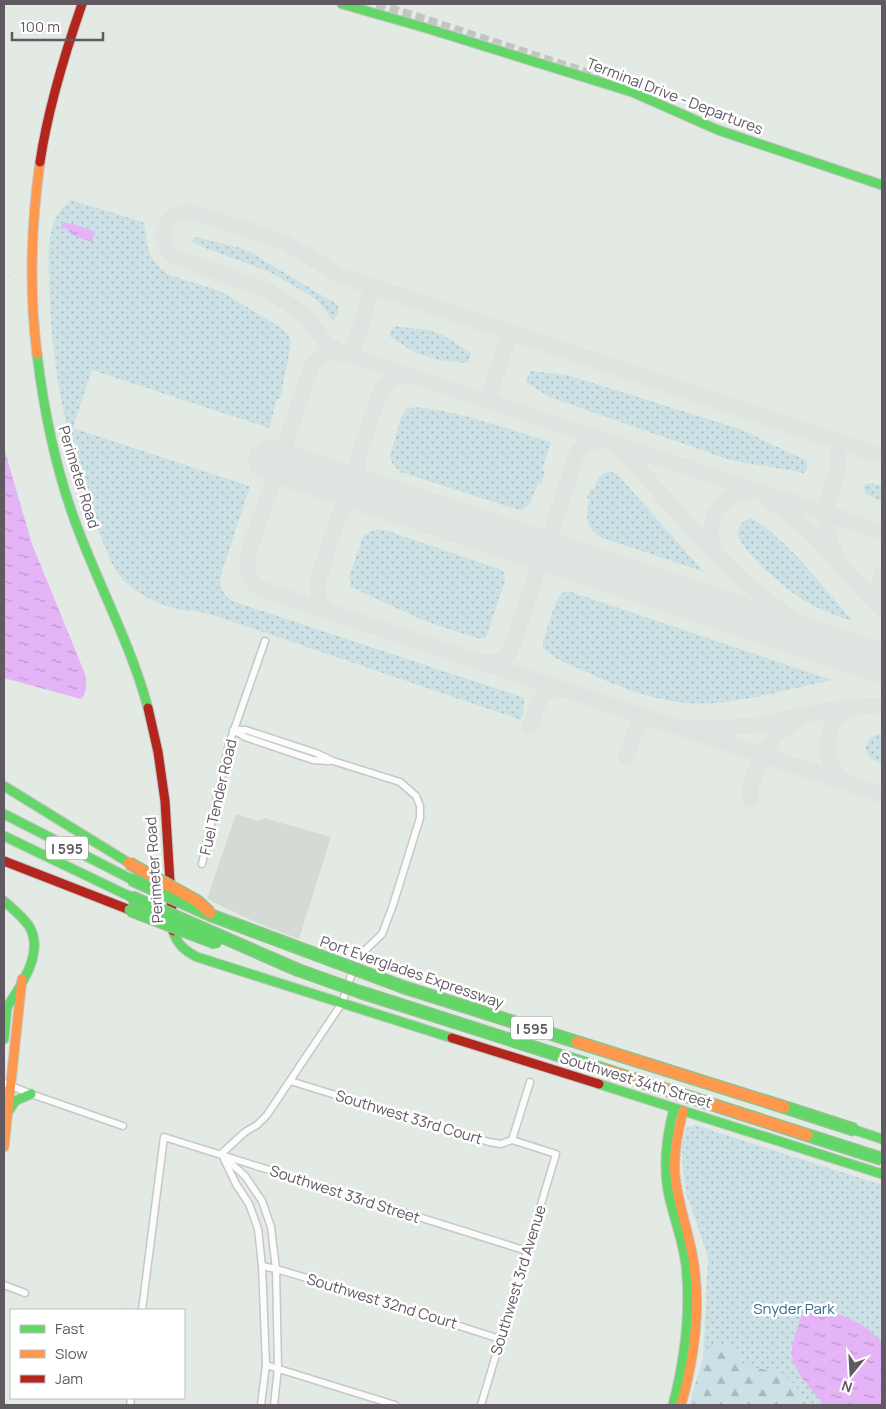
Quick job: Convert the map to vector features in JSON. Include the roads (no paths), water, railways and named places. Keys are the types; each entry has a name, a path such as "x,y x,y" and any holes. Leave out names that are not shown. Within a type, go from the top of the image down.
{"main road":[{"name":"Perimeter Road","path":"82,4 55,88 42,147 32,222 30,263 31,308 36,357 48,430 67,498 85,547 132,657 153,727 167,831 172,927 177,940 183,948"},
{"name":"Terminal Drive - Departures","path":"341,4 426,28 632,92 718,130 882,185"},
{"path":"4,786 129,863 198,900 213,916"},
{"name":"Port Everglades Expressway","path":"4,814 131,879 213,916 403,987 882,1139"},
{"name":"I 595","path":"4,836 131,897 298,970 430,1015 882,1159"},
{"path":"4,862 218,943 298,970"},
{"path":"4,901 21,914 31,929 34,948 33,958 29,967 6,1009 4,1039"},
{"name":"Southwest 34th Street","path":"183,948 204,959 882,1174"},
{"path":"4,1147 8,1114 7,1085 22,979"},
{"path":"8,1114 15,1101 31,1094"},
{"path":"673,1405 686,1344 688,1301 686,1264 668,1191 665,1169 666,1147 679,1109"},
{"path":"679,1109 675,1174 677,1190 690,1239 698,1309 690,1376 681,1405"}],"street":[{"name":"Fuel Tender Road","path":"202,864 233,730 265,641"},
{"name":"Fuel Tender Road","path":"221,1154 267,1115 342,1003 357,958 382,934 421,813 416,796 400,782 333,761 316,753 246,730 233,730"},
{"name":"Southwest 33rd Court","path":"290,1081 489,1142 502,1144 512,1140 556,1154"},
{"path":"512,1140 530,1082"},
{"path":"7,1085 123,1126"},
{"name":"Southwest 33rd Street","path":"142,1309 164,1136 527,1251"},
{"path":"221,1154 252,1212 258,1229 262,1266 266,1365 261,1405"},
{"path":"221,1154 245,1176 262,1202 271,1227 276,1269 278,1368 274,1405"},
{"name":"Southwest 3rd Avenue","path":"481,1405 556,1154"},
{"name":"Southwest 32nd Court","path":"262,1266 500,1339"},
{"path":"4,1285 25,1293"},
{"path":"266,1365 395,1405"}],"water":[{"path":"63,222 95,232 92,242 72,235 67,229 61,228"},
{"path":"4,448 32,544 85,674 86,690 81,699 4,678"},
{"path":"812,1309 831,1312 859,1323 882,1342 882,1405 824,1405 805,1382 793,1362 792,1348 801,1318 806,1311"}],"tunnel":[{"path":"377,4 621,84"}],"railway":[{"path":"60,4 40,70 26,136 18,203 15,270 18,336 26,403 40,469 59,535 105,644 121,688 136,746 145,806 156,1002 155,1037 148,1108 122,1309"},
{"path":"4,879 55,908 91,933 117,961 128,979 136,999 140,1018 142,1060 126,1221"},
{"path":"112,1309 124,1215"},
{"path":"194,1405 206,1311"},
{"path":"88,1405 89,1399"},
{"path":"100,1405 101,1399"},
{"path":"111,1399 111,1405"}],"park label":[{"name":"Snyder Park","path":"794,1308"}]}
